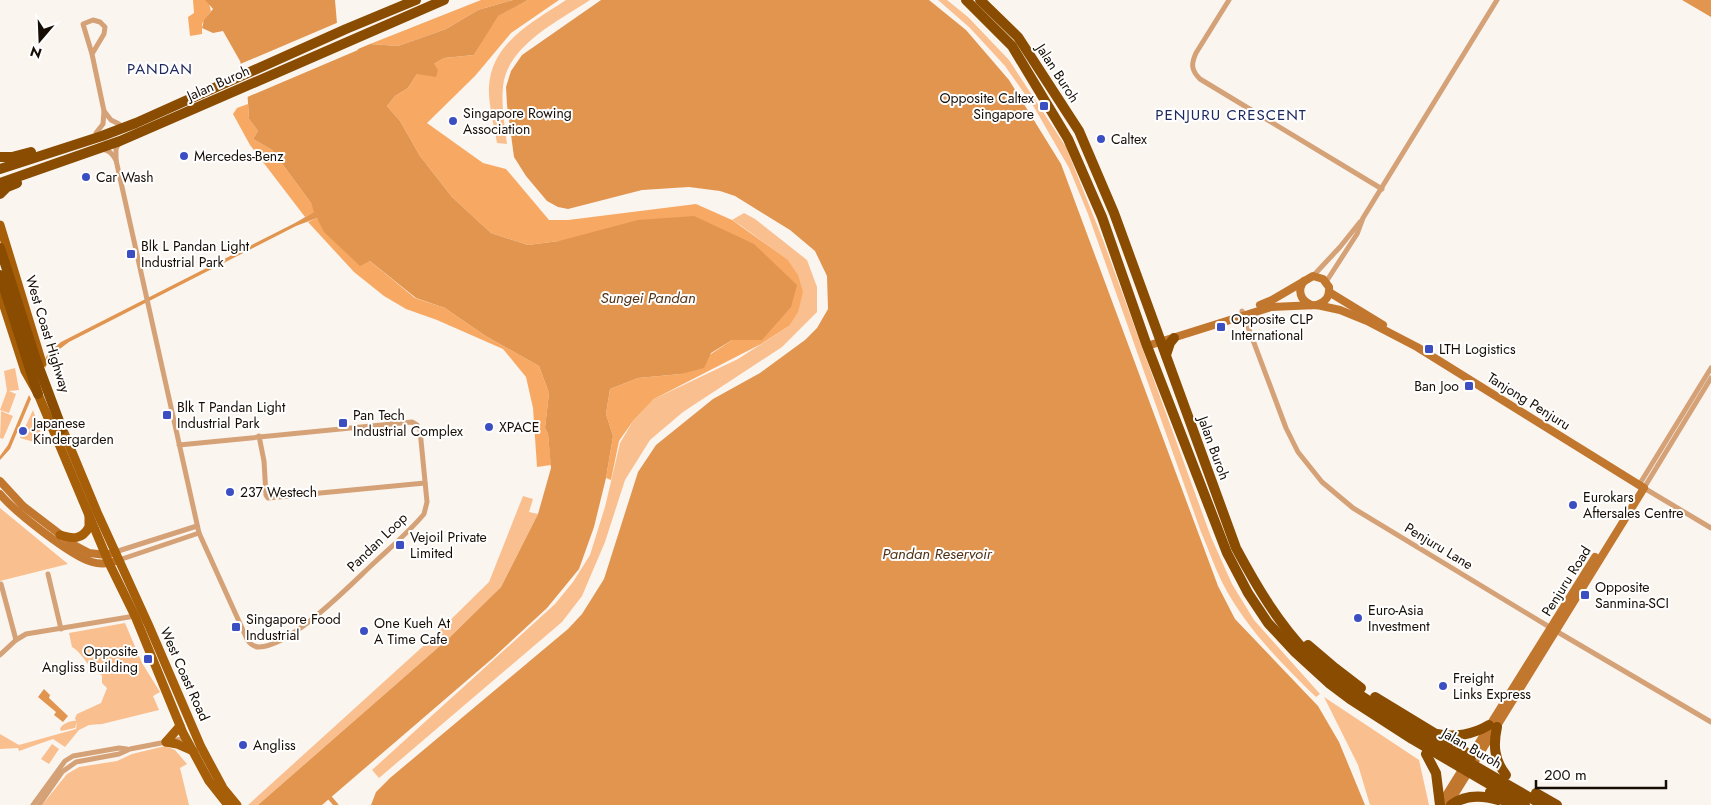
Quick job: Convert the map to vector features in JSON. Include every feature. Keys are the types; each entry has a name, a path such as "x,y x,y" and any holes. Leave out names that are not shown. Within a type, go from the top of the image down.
{"highway":[{"name":"Jalan Buroh","path":"0,169 94,139 136,123 346,29 416,0"},
{"name":"Jalan Buroh","path":"0,183 120,141 444,0"},
{"name":"Jalan Buroh","path":"966,0 1012,46 1068,140 1102,217 1148,346 1220,536 1252,589 1321,671 1350,699 1398,730 1525,805"},
{"name":"Jalan Buroh","path":"980,0 1018,37 1079,130 1114,213 1252,589"},
{"path":"0,157 21,155 96,133 119,124 132,121 136,123"},
{"path":"0,194 7,187 51,169 57,163"},
{"path":"0,248 5,289 35,357 62,429"},
{"path":"0,275 38,394"},
{"path":"1166,355 1169,344 1174,338"},
{"path":"1252,589 1334,668 1378,699 1557,805"},
{"path":"1252,589 1265,625 1308,673 1346,704 1511,805"},
{"name":"Jalan Buroh","path":"1321,671 1417,732 1543,805"},
{"path":"1433,732 1448,736 1479,731 1493,726 1495,752 1500,768 1506,775"},
{"path":"1426,754 1436,773 1440,805"},
{"path":"1450,805 1469,797 1493,799 1511,805"}],"main road":[{"name":"West Coast Highway","path":"0,225 62,429 112,557"},
{"name":"Tanjong Penjuru","path":"1148,346 1243,313 1268,302 1310,277"},
{"path":"1310,277 1318,277 1326,282 1329,292 1324,302 1316,306 1308,304 1301,297 1301,286 1310,277"},
{"name":"Tanjong Penjuru","path":"1329,292 1364,312 1399,337 1519,409 1641,487"},
{"name":"Tanjong Penjuru","path":"1157,328 1162,332 1173,334 1243,313 1271,307 1316,306 1348,313 1399,337"},
{"name":"West Coast Highway","path":"38,394 88,511 112,557"},
{"path":"0,481 23,506 85,552 112,557"},
{"name":"Penjuru Road","path":"1450,805 1473,756 1641,487"},
{"path":"0,494 18,512 78,556 95,563 112,557"},
{"path":"60,535 73,538 81,537 89,527 88,511"},
{"name":"West Coast Road","path":"112,557 134,616 180,726 209,781 228,805"},
{"name":"West Coast Road","path":"112,557 201,747 223,788 237,805"},
{"path":"166,742 180,726"},
{"path":"166,742 177,744 193,751"},
{"name":"Penjuru Road","path":"1440,805 1462,776"}],"street":[{"path":"1229,0 1192,61 1192,68 1195,74 1200,79 1382,189"},
{"name":"Tanjong Penjuru","path":"1310,277 1340,247 1363,218 1497,0"},
{"path":"92,54 104,34 105,27 100,22 93,20 82,24 92,54 104,111 103,124 96,133"},
{"path":"104,111 111,120 119,124"},
{"name":"Pandan Loop","path":"120,141 116,149 116,160 149,305 179,445 197,526 247,639 254,647 264,646 305,625 424,514 427,502 420,430 412,422 179,445"},
{"path":"96,149 112,153 116,160"},
{"name":"Tanjong Penjuru","path":"1326,282 1357,234 1363,218"},
{"name":"Penjuru Lane","path":"1243,313 1286,428 1298,452 1322,482 1353,508 1711,722"},
{"name":"Penjuru Road","path":"1641,487 1711,368"},
{"name":"Penjuru Road","path":"1641,487 1711,378"},
{"path":"260,436 268,498 425,483"},
{"path":"1641,487 1711,528"},
{"path":"112,557 197,526"},
{"path":"112,557 199,533"},
{"path":"48,574 61,629"},
{"path":"1,584 16,640"},
{"path":"0,655 16,640 26,634 134,616"},
{"path":"39,805 62,772 76,762 197,736"},
{"path":"33,805 58,769 73,756 119,748 130,749"}],"shaded area":[{"path":"193,0 208,0 211,11 202,24 202,34 190,36 188,17 194,13"},
{"path":"481,0 513,0 478,10 446,29 398,46 370,44"},
{"path":"528,0 559,0 511,33 475,76 427,123 483,163 506,169 549,220 568,220 696,204 732,220 787,259 798,275 803,292 798,312 789,326 761,344 654,399 633,421 619,441 611,480 606,478 613,436 606,414 610,389 638,378 681,374 732,340 762,340 559,241 528,245 491,233 452,197 420,156 400,121 387,106 395,96 408,88 417,74 444,58 474,55 497,16"},
{"path":"566,0 590,0 536,36 514,59 506,72 503,87 503,109 507,144 497,143 490,107 489,86 492,71 498,57 516,35"},
{"path":"938,0 947,0 968,17 1009,60 1066,147 1103,240 1211,537 1232,584 1254,620 1320,694 1316,697 1252,629 1219,576 1201,532 1088,214 1069,168 1034,107 1005,66 970,28"},
{"path":"248,104 249,119 258,131 253,139 272,150 311,203 315,212 305,217 250,145 233,114 237,108"},
{"path":"744,213 755,219 807,260 817,287 817,312 782,347 683,412 650,440 625,480 605,542 582,596 562,622 379,778 372,770 555,604 573,582 590,555 605,507 620,443 633,421 654,399 738,359 789,326 787,259 732,220"},
{"path":"317,218 345,251 360,265 370,261 415,298 445,308 484,335 539,366 549,393 545,428 548,434 551,465 537,467 533,408 526,377 503,349 437,320 406,309 384,296 354,272 308,222"},
{"path":"15,368 19,390 9,391 16,394 9,413 0,410 7,391 4,371"},
{"path":"33,410 45,445 20,438"},
{"path":"1,411 13,416 3,439 0,438"},
{"path":"523,496 533,499 529,512 538,514 501,587 449,638 258,805 248,805 430,640 489,582"},
{"path":"0,508 68,564 0,581"},
{"path":"125,623 142,663 160,692 153,696 159,710 102,724 89,725 79,730 65,747 53,739 19,751 18,748 0,749 0,734 19,745 76,729 77,722 75,728 61,731 60,729 67,723 76,721 77,714 101,703 107,688 102,683 102,676 72,647 69,633"},
{"path":"1324,697 1419,760 1429,805 1370,805 1358,765"},
{"path":"52,744 59,749 49,764 41,759"},
{"path":"165,746 175,750 187,764 180,768 189,805 42,805 67,774 79,767 117,761 132,754"}],"water":[{"name":"Sungei Pandan","path":"205,0 335,0 339,47 351,52 370,44 398,46 446,29 478,10 513,0 528,0 498,16 474,55 444,58 434,64 438,70 436,77 417,74 408,88 395,96 387,106 400,121 420,156 452,197 491,233 528,245 559,241 638,220 694,216 754,244 797,285 791,307 762,340 732,340 711,353 704,368 681,374 638,378 610,389 606,414 613,436 606,478 594,527 579,569 547,608 493,658 322,805 258,805 449,638 501,587 538,514 551,468 548,434 545,428 549,393 539,366 484,335 445,308 416,298 370,261 360,266 324,232 317,218 296,226 69,342 53,354 45,368 43,364 48,353 61,342 314,212 311,203 272,150 253,139 258,131 249,119 247,87 240,61 223,31 213,33 202,28 204,20 213,9"},
{"name":"Pandan Reservoir","path":"601,0 929,0 966,30 1009,80 1061,164 1218,586 1235,619 1318,706 1339,742 1365,805 371,805 376,792 390,778 568,629 582,614 604,579 638,472 656,445 713,399 760,373 805,340 817,328 828,309 827,276 815,251 790,230 735,196 720,191 689,187 642,190 568,209 558,207 547,201 526,176 514,157 506,87 511,71 522,55"},
{"path":"1682,0 1711,0 1711,17"},
{"path":"29,395 31,399 10,449 0,460 0,456 8,445"},
{"path":"44,689 50,695 49,698 68,716 63,722 54,715 56,712 38,697"}],"pier":[{"path":"339,22 341,45 351,50 356,47 358,50 245,98 245,87 238,65"}],"waterway":[{"path":"330,798 336,805"}],"place":[{"name":"Opposite Caltex Singapore","path":"1044,106"},
{"name":"Singapore Rowing Association","path":"453,121"},
{"name":"Caltex","path":"1101,139"},
{"name":"Mercedes-Benz","path":"184,156"},
{"name":"Car Wash","path":"86,177"},
{"name":"Blk L Pandan Light Industrial Park","path":"131,254"},
{"name":"Opposite CLP International","path":"1221,327"},
{"name":"LTH Logistics","path":"1429,349"},
{"name":"Ban Joo","path":"1469,386"},
{"name":"Blk T Pandan Light Industrial Park","path":"167,415"},
{"name":"Pan Tech Industrial Complex","path":"343,423"},
{"name":"XPACE","path":"489,427"},
{"name":"Japanese Kindergarden","path":"23,431"},
{"name":"237 Westech","path":"230,492"},
{"name":"Eurokars Aftersales Centre","path":"1573,505"},
{"name":"Vejoil Private Limited","path":"400,545"},
{"name":"Opposite Sanmina-SCI","path":"1585,595"},
{"name":"Euro-Asia Investment","path":"1358,618"},
{"name":"Singapore Food Industrial","path":"236,627"},
{"name":"One Kueh At A Time Cafe","path":"364,631"},
{"name":"Opposite Angliss Building","path":"148,659"},
{"name":"Freight Links Express","path":"1443,686"},
{"name":"Angliss","path":"243,745"}],"district":[{"name":"PANDAN","path":"160,69"},
{"name":"PENJURU CRESCENT","path":"1231,115"}]}
